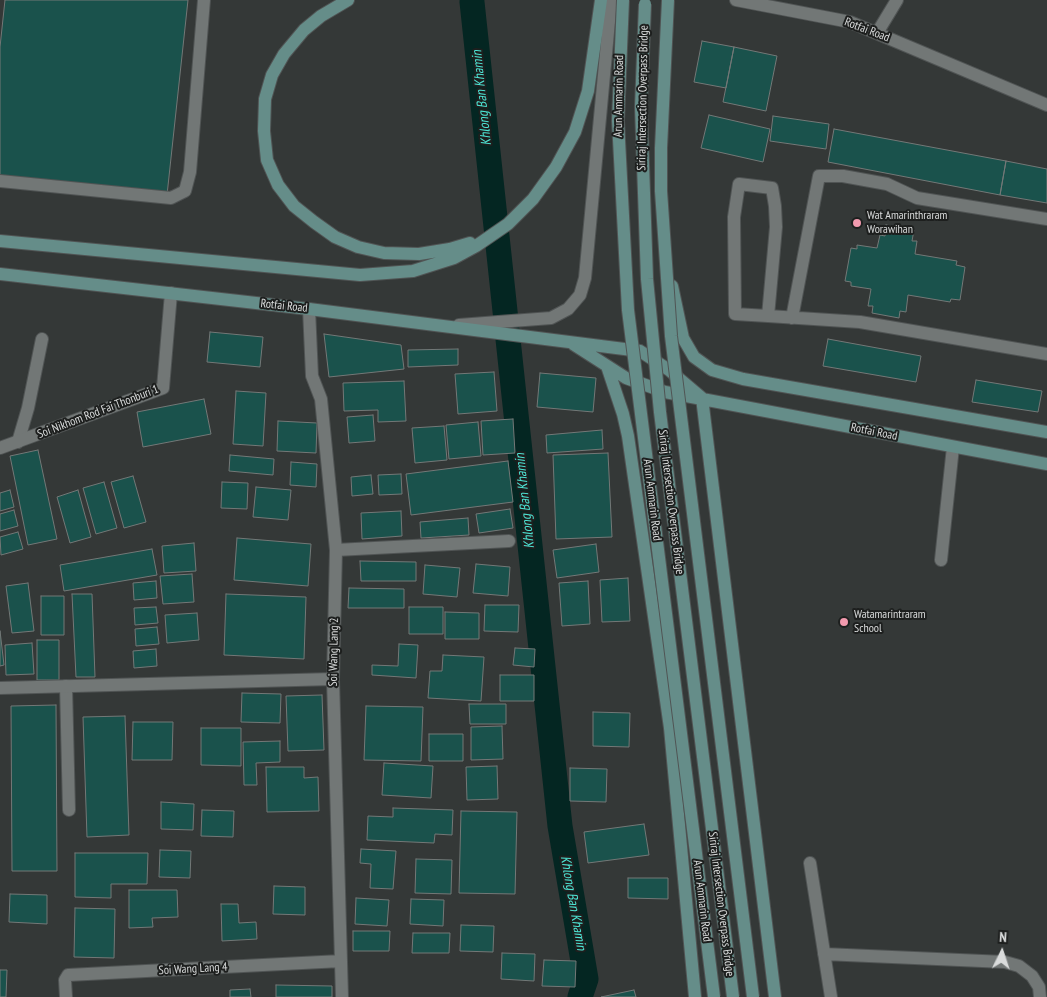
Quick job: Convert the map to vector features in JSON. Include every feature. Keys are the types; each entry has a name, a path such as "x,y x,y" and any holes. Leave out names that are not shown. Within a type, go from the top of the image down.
{"main road":[{"path":"348,0 321,16 304,30 284,54 272,75 265,99 264,131 267,160 278,185 294,206 324,230 347,243 372,251 402,254 433,253 464,245 508,224"},
{"path":"0,241 328,273 388,274 413,271 454,258 476,246 508,224 545,184 574,132 592,71 601,0"},
{"name":"Arun Ammarin Road","path":"623,0 618,121 628,310 714,997"},
{"path":"668,0 661,100 661,191 675,382 753,997"},
{"name":"Siriraj Intersection Overpass Bridge","path":"645,1 642,163 646,279 652,345 733,997"},
{"path":"664,232 678,324 683,338 694,357 712,370 743,379 1047,432"},
{"name":"Rotfai Road","path":"0,274 309,309 434,326 496,328 538,338 640,351 669,370 702,398"},
{"name":"Rotfai Road","path":"568,341 626,378 658,390 1047,464"},
{"path":"607,366 623,414 628,436 670,728 695,997"},
{"path":"702,398 775,997"}],"street":[{"path":"0,181 171,198 185,191 190,172 204,0"},
{"path":"496,328 550,318 568,309 580,295 583,287 611,0"},
{"name":"Rotfai Road","path":"736,0 850,22 1047,105"},
{"path":"877,33 897,0"},
{"path":"792,318 819,176 843,176 887,184 917,198 1047,219"},
{"path":"768,316 776,227 772,188 739,184 734,217 735,314 860,322 1047,354"},
{"name":"Soi Nikhom Rod Fai Thonburi 1","path":"0,448 163,388 171,293"},
{"name":"Soi Wang Lang 2","path":"309,309 312,376 321,399 336,550 333,679 342,997"},
{"path":"18,442 28,408 42,339"},
{"path":"942,560 953,447"},
{"path":"336,550 509,541"},
{"path":"0,688 333,679"},
{"path":"66,686 69,810"},
{"path":"810,863 831,997"},
{"path":"824,954 1005,962 1019,966 1032,976 1039,987 1040,997"},
{"name":"Soi Wang Lang 4","path":"66,997 65,980 68,975 341,961"}],"building":[{"path":"5,0 188,0 167,195 0,177 0,47"},
{"path":"702,41 734,47 726,88 694,82"},
{"path":"734,47 777,56 766,111 723,102"},
{"path":"709,115 770,129 763,162 701,148"},
{"path":"773,116 829,124 826,149 770,141"},
{"path":"834,129 1006,161 1000,195 828,162"},
{"path":"1006,161 1047,169 1047,203 1000,195"},
{"path":"886,225 914,230 912,241 917,241 915,254 957,261 956,265 965,267 960,300 951,299 950,302 908,295 906,312 900,311 899,318 872,313 873,306 868,306 871,289 851,286 851,282 845,281 851,248 857,249 857,245 877,248 880,235 885,236"},
{"path":"210,332 263,337 260,367 207,362"},
{"path":"324,334 401,345 404,369 329,377"},
{"path":"828,339 921,356 916,382 823,366"},
{"path":"458,349 458,365 408,367 408,350"},
{"path":"494,372 497,411 458,414 455,374"},
{"path":"540,373 596,378 593,412 537,407"},
{"path":"976,380 1042,391 1038,412 972,402"},
{"path":"404,381 406,421 378,422 378,410 344,411 343,383"},
{"path":"236,391 266,393 263,446 233,444"},
{"path":"204,399 211,434 143,447 137,412"},
{"path":"373,415 375,441 349,443 347,417"},
{"path":"513,419 515,453 483,455 481,421"},
{"path":"278,421 317,423 316,453 277,451"},
{"path":"478,422 481,456 449,459 446,425"},
{"path":"444,426 447,460 415,463 412,428"},
{"path":"602,430 603,449 547,453 546,435"},
{"path":"38,450 57,539 28,545 10,456"},
{"path":"608,453 612,537 556,539 553,455"},
{"path":"230,455 274,459 273,475 229,471"},
{"path":"508,461 513,502 411,515 406,474"},
{"path":"291,462 317,464 316,487 290,485"},
{"path":"401,474 402,494 379,495 378,475"},
{"path":"371,475 373,494 352,496 351,477"},
{"path":"133,476 146,522 124,528 111,482"},
{"path":"104,482 117,528 96,534 83,488"},
{"path":"222,482 248,483 247,509 221,508"},
{"path":"256,487 291,490 288,520 253,517"},
{"path":"10,490 14,507 0,511 0,493"},
{"path":"78,490 91,537 70,543 57,497"},
{"path":"510,509 513,528 479,533 476,514"},
{"path":"14,510 18,526 0,531 0,514"},
{"path":"401,511 402,536 362,539 361,513"},
{"path":"468,518 469,535 421,538 420,522"},
{"path":"18,532 23,549 1,555 0,537"},
{"path":"237,538 311,544 308,586 234,580"},
{"path":"194,543 196,571 164,573 162,546"},
{"path":"596,544 599,572 557,578 553,550"},
{"path":"152,549 157,575 64,591 60,565"},
{"path":"360,561 416,562 416,581 361,581"},
{"path":"476,564 510,567 508,596 473,593"},
{"path":"425,565 460,568 457,597 423,594"},
{"path":"192,574 194,602 163,604 160,576"},
{"path":"628,578 630,621 602,622 600,580"},
{"path":"156,581 157,598 134,600 133,583"},
{"path":"588,581 590,624 562,626 559,583"},
{"path":"28,583 34,631 12,633 6,586"},
{"path":"349,588 404,589 404,608 348,608"},
{"path":"72,594 92,594 95,677 76,677"},
{"path":"226,594 306,597 304,659 224,655"},
{"path":"41,596 64,596 64,635 41,635"},
{"path":"485,605 519,605 518,632 484,631"},
{"path":"156,607 158,623 135,625 134,608"},
{"path":"409,607 443,607 443,634 409,634"},
{"path":"445,612 479,613 479,639 445,639"},
{"path":"197,613 199,640 167,643 165,615"},
{"path":"157,627 159,644 136,646 135,629"},
{"path":"0,631 4,665 0,666"},
{"path":"37,640 59,640 59,680 37,680"},
{"path":"32,643 34,674 6,675 5,645"},
{"path":"399,644 418,645 416,678 372,675 372,665 398,666"},
{"path":"515,648 535,649 534,667 513,665"},
{"path":"156,649 157,666 134,668 133,651"},
{"path":"443,655 484,657 481,701 428,698 430,671 442,671"},
{"path":"500,675 534,675 534,701 500,701"},
{"path":"242,693 281,694 280,723 241,722"},
{"path":"322,695 324,750 288,751 286,696"},
{"path":"469,704 506,704 506,724 470,724"},
{"path":"56,705 57,871 12,871 11,706"},
{"path":"366,706 423,707 421,761 364,760"},
{"path":"593,712 630,713 629,747 593,746"},
{"path":"125,716 129,835 87,837 83,717"},
{"path":"133,722 173,722 172,760 132,760"},
{"path":"502,726 503,759 471,760 471,727"},
{"path":"201,728 241,728 241,766 201,765"},
{"path":"429,734 463,734 463,761 429,761"},
{"path":"280,741 280,762 256,763 257,785 244,785 243,742"},
{"path":"384,763 433,766 431,798 382,795"},
{"path":"497,766 498,799 467,800 466,767"},
{"path":"266,767 304,767 304,778 318,777 319,811 267,812"},
{"path":"570,768 607,769 606,802 570,801"},
{"path":"161,802 194,804 193,830 161,829"},
{"path":"393,808 453,810 452,835 435,834 434,843 367,840 368,816 393,817"},
{"path":"202,810 234,811 233,837 201,836"},
{"path":"461,811 517,812 515,894 459,893"},
{"path":"644,824 649,855 588,863 584,832"},
{"path":"361,849 396,851 393,889 370,888 371,864 360,863"},
{"path":"160,850 191,851 190,878 159,877"},
{"path":"75,853 148,853 147,884 111,884 111,898 75,897"},
{"path":"416,859 452,860 451,894 415,893"},
{"path":"628,878 668,878 668,899 628,898"},
{"path":"274,886 305,887 305,915 273,914"},
{"path":"129,890 177,890 178,917 152,918 153,927 129,928"},
{"path":"10,894 47,895 47,924 9,922"},
{"path":"356,898 389,900 387,926 355,924"},
{"path":"411,899 444,900 443,926 410,924"},
{"path":"221,904 238,904 239,923 256,922 257,939 222,941"},
{"path":"75,908 115,909 114,958 74,957"},
{"path":"461,925 494,926 493,952 460,951"},
{"path":"353,931 390,931 389,951 353,951"},
{"path":"413,933 450,933 449,953 412,953"},
{"path":"502,953 535,954 534,981 501,979"},
{"path":"544,960 576,961 575,987 542,986"},
{"path":"0,970 7,970 6,997 0,997"},
{"path":"276,985 332,986 332,997 276,997"},
{"path":"250,989 251,997 230,997 230,990"},
{"path":"634,990 636,997 601,997"}],"waterway":[{"name":"Khlong Ban Khamin","path":"472,2 560,826 586,979 580,997"}],"place":[{"name":"Wat Amarinthraram Worawihan","path":"857,223"},
{"name":"Watamarintraram School","path":"844,622"}]}
